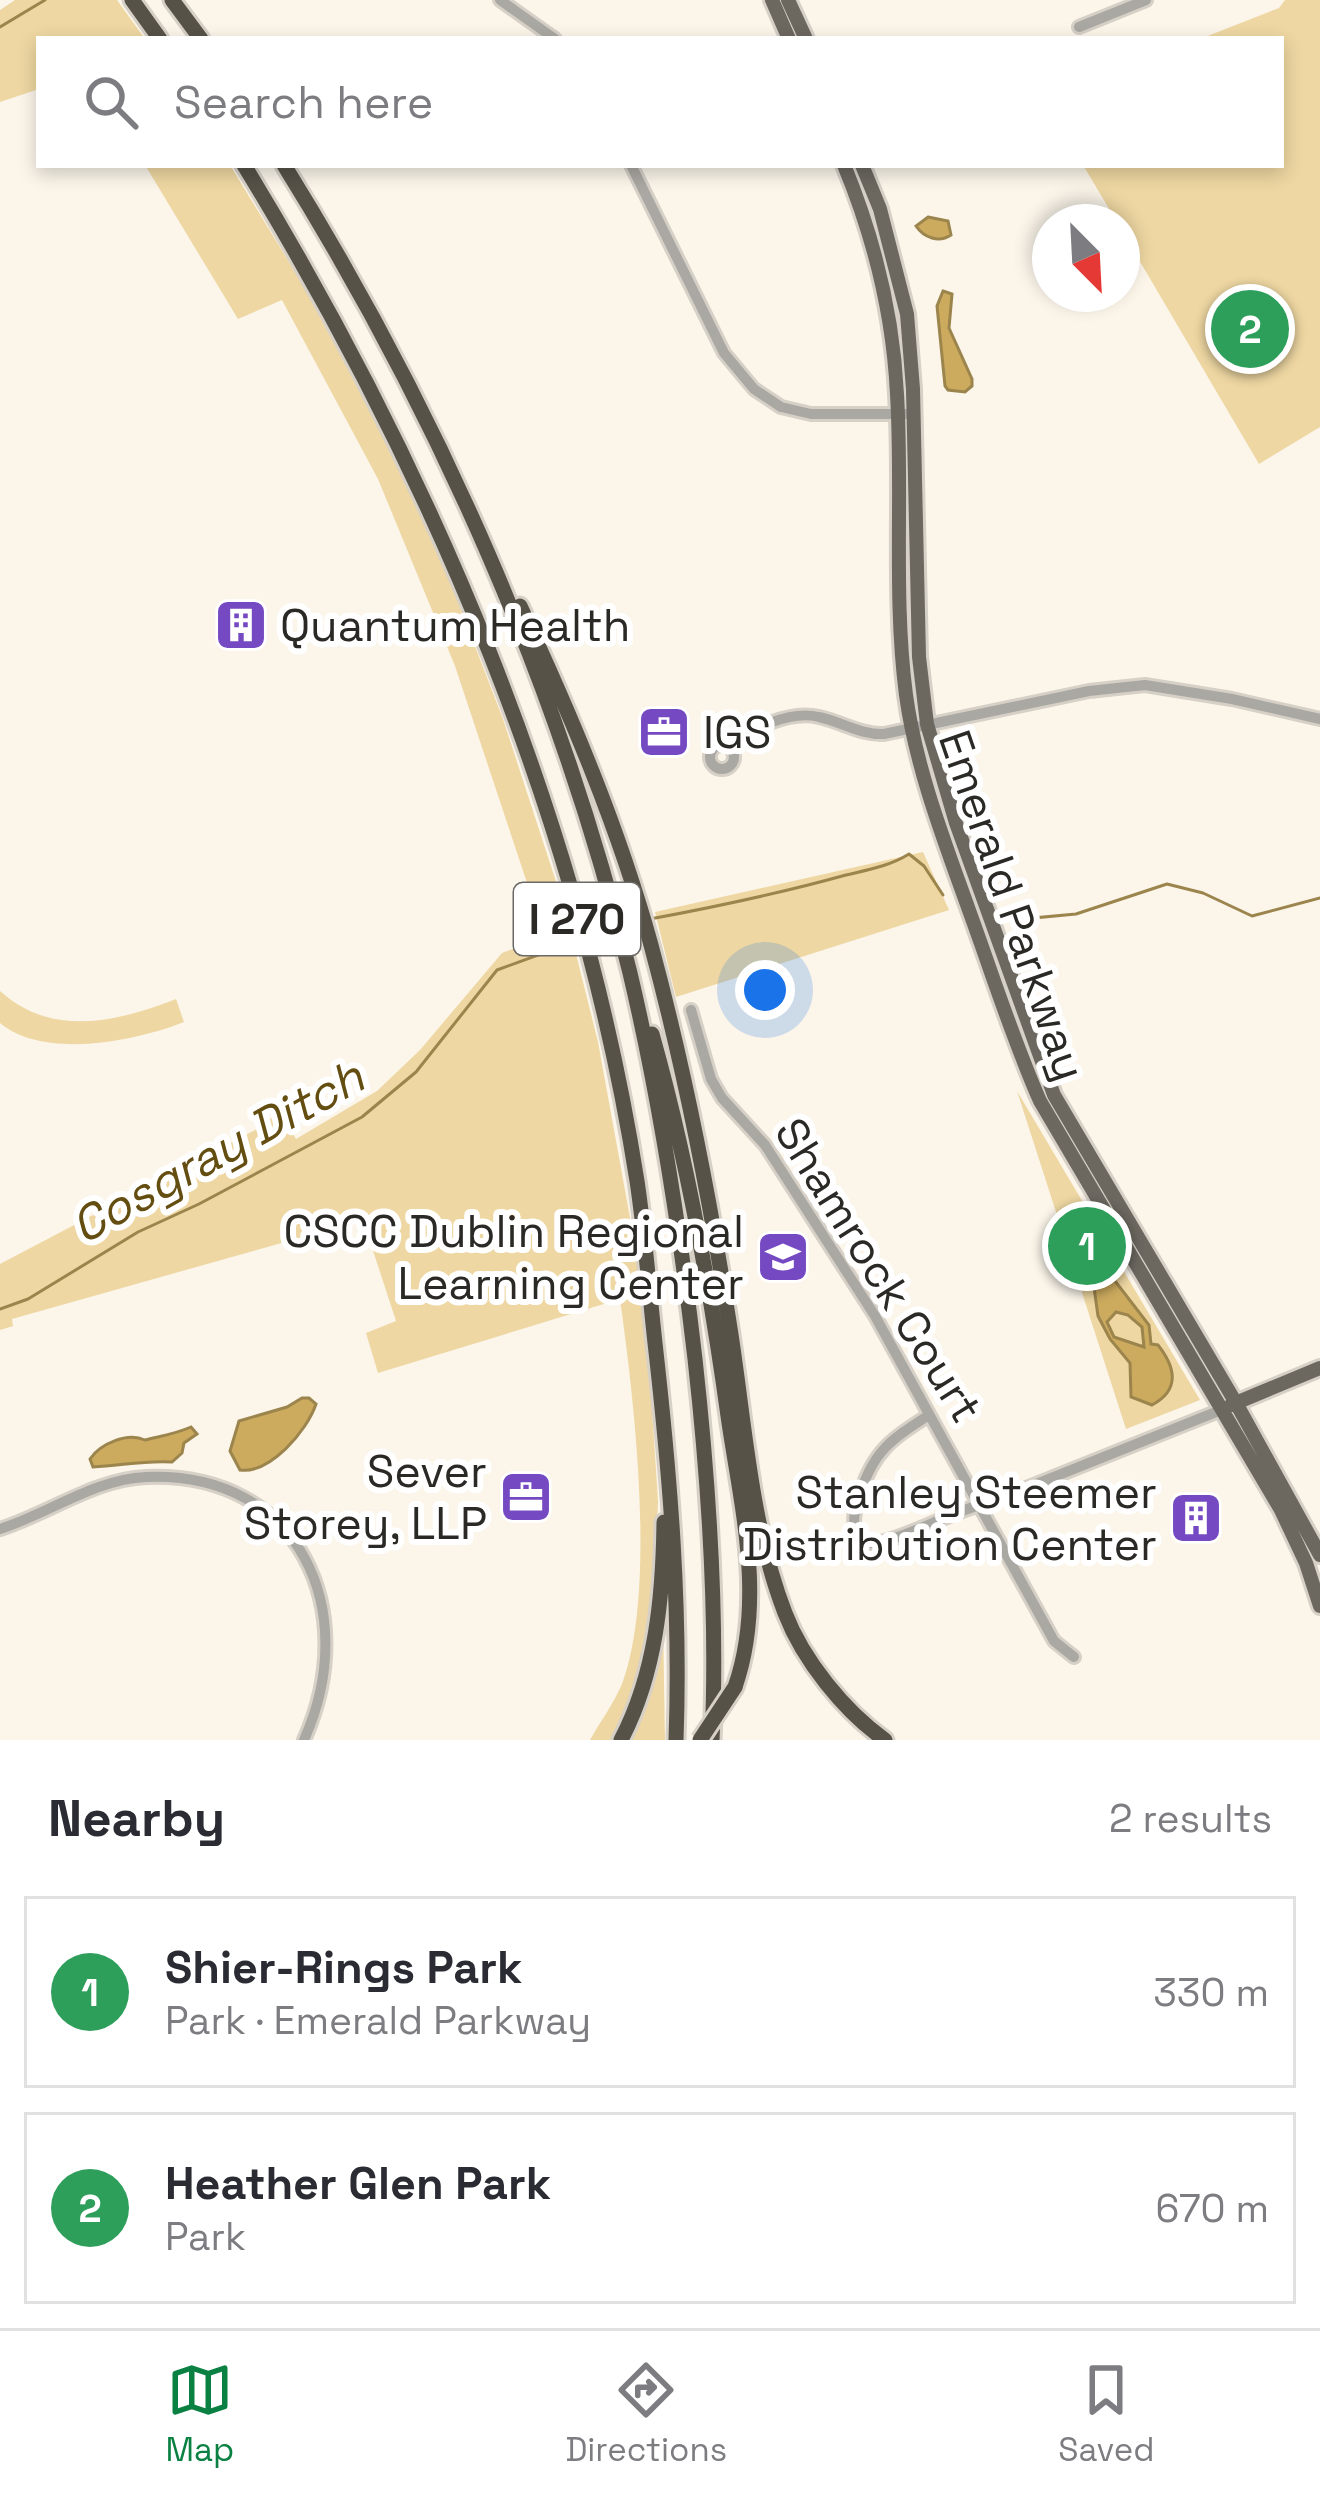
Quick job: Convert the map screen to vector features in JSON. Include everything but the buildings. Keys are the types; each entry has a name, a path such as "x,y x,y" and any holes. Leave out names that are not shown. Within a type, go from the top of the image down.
{"highway":[{"path":"132,0 158,36"},
{"path":"172,0 199,36"},
{"name":"I 270","path":"246,168 314,279 448,549 525,746 597,987 627,1128 664,1423 679,1592 676,1740"},
{"name":"I 270","path":"286,168 400,368 512,611 582,806 611,905 653,1081 683,1253 710,1520 712,1740"},
{"path":"400,368 479,517 541,651 633,886 697,1142 765,1553 787,1618 819,1672 847,1707 885,1740"},
{"path":"611,905 639,986 681,1146 717,1334 752,1601 750,1632 735,1687 700,1740"},
{"path":"621,1740 649,1673 657,1622 664,1539 664,1423"}],"main road":[{"path":"772,0 788,36"},
{"path":"788,0 805,36"},
{"name":"Emerald Parkway","path":"845,168 880,265 906,414 920,726 976,930 1040,1101 1320,1555"},
{"name":"Emerald Parkway","path":"863,168 903,288 911,353 906,414"},
{"name":"Emerald Parkway","path":"920,726 1054,1095 1228,1406 1288,1522 1320,1606"},
{"path":"1228,1406 1320,1368"}],"street":[{"path":"500,0 551,36"},
{"path":"1079,27 1146,0"},
{"path":"632,168 742,379 766,399 796,411 826,416 906,414"},
{"path":"730,748 750,732 806,715 871,734 1089,691 1145,686 1211,694 1320,719"},
{"name":"Shamrock Court","path":"692,1010 711,1079 765,1144 875,1316 1054,1641 1074,1657"},
{"path":"929,1415 876,1454 856,1504 853,1523 859,1541 875,1545 1228,1406"},
{"path":"0,1529 127,1479 206,1483 254,1505 277,1523 305,1557 322,1597 328,1638 325,1681 304,1740"}],"shaded area":[{"path":"15,0 117,0 143,36 36,36 36,90 0,102 0,10"},
{"path":"1285,0 1320,0 1320,427 1259,464 1140,262 1140,204 1106,204 1085,168 1284,168 1284,36 1208,36 1279,8"},
{"path":"147,168 232,168 300,280 389,446 448,576 503,719 564,906 598,1042 645,1300 658,1501 654,1610 639,1687 614,1740 590,1740 622,1684 633,1645 638,1598 639,1494 620,1299 378,1373 366,1333 396,1321 363,1220 12,1319 13,1326 0,1330 0,1264 261,1127 279,1111 296,1139 377,1091 420,1050 502,953 545,937 455,666 378,479 282,300 238,319"},
{"path":"928,217 948,221 951,235 937,239 923,234 916,226"},
{"path":"943,291 952,294 949,328 972,379 965,392 945,386 937,306"},
{"path":"923,852 949,910 676,997 655,912"},
{"path":"0,991 41,1015 85,1021 131,1014 176,999 184,1022 90,1044 41,1041 0,1023"},
{"path":"1017,1091 1200,1400 1126,1429"},
{"path":"1076,1207 1108,1256 1115,1281 1149,1325 1151,1344 1158,1345 1169,1362 1171,1385 1152,1405 1131,1397 1130,1363 1098,1316 1090,1259 1070,1226 1070,1209","holes":["1116,1312 1142,1327 1144,1347 1114,1337 1107,1322"]},
{"path":"302,1398 316,1404 296,1438 263,1465 240,1470 230,1451 239,1421"},
{"path":"191,1427 197,1434 184,1443 182,1453 172,1462 93,1467 90,1459 114,1441 145,1440"},
{"path":"663,1620 665,1740 628,1740 645,1703"}],"waterway":[{"path":"0,27 45,0"},
{"name":"Cosgray Ditch","path":"650,919 797,888 909,854 924,866 943,895"},
{"name":"Cosgray Ditch","path":"1012,920 1076,914 1167,884 1203,893 1252,916 1320,898"},
{"name":"Cosgray Ditch","path":"0,1309 28,1299 138,1232 362,1117 416,1072 497,970 560,947"}],"place":[{"name":"Heather Glen Park","path":"1250,329"},
{"name":"Quantum Health","path":"241,625"},
{"name":"IGS","path":"664,732"},
{"name":"Shier-Rings Park","path":"1087,1246"},
{"name":"CSCC Dublin Regional Learning Center","path":"783,1257"},
{"name":"Sever Storey, LLP","path":"526,1497"},
{"name":"Stanley Steemer Distribution Center","path":"1196,1518"}]}
